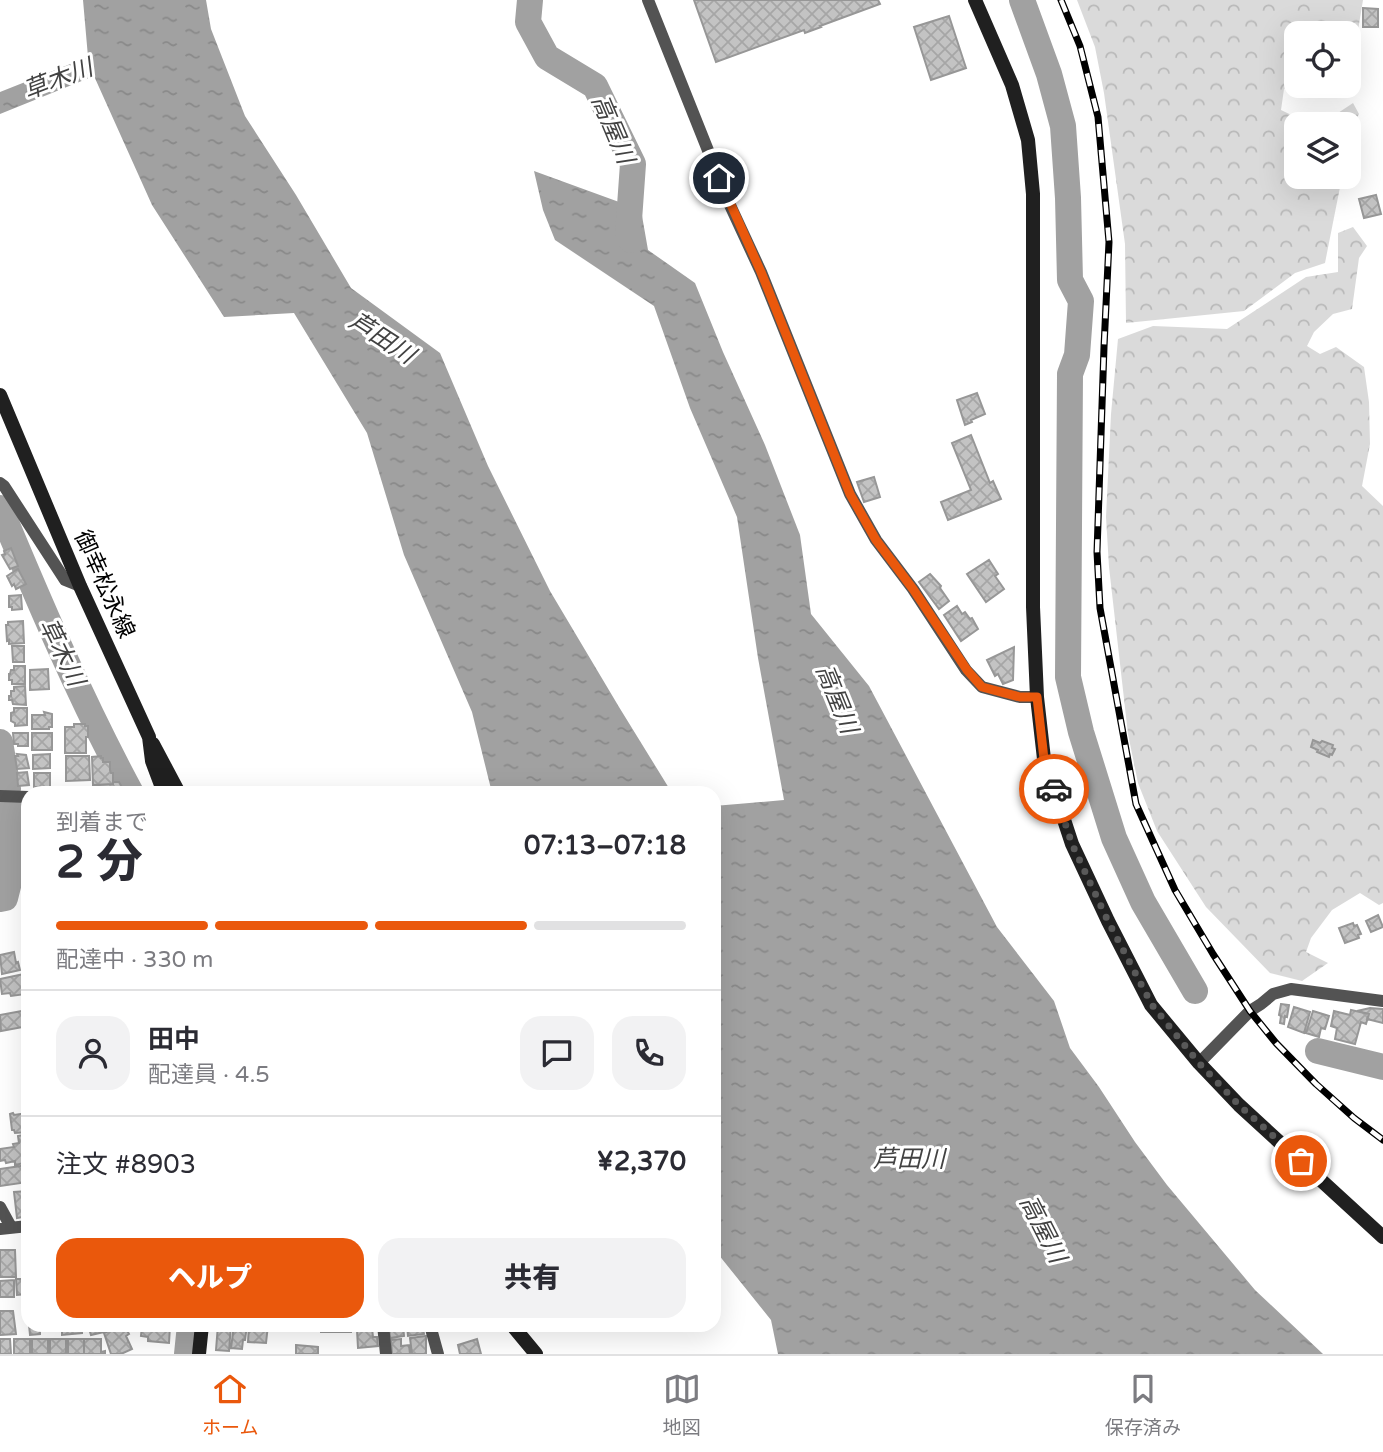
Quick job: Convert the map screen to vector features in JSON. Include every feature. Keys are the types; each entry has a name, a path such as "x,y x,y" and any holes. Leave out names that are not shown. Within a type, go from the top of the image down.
{"street":[{"path":"649,0 729,203 761,272 850,494 876,540 974,679 982,687 1020,697 1037,697"},
{"path":"975,0 1012,85 1028,140 1033,194 1033,607 1037,697 1044,759 1072,844 1152,1005 1199,1063 1239,1105 1383,1237"},
{"name":"御幸松永線","path":"0,395 80,586 149,737 152,761 161,786"},
{"path":"0,483 65,580 80,586"},
{"path":"149,737 175,786"},
{"path":"0,796 21,797"},
{"path":"1199,1063 1250,1011 1273,994 1291,989 1383,1001"},
{"path":"0,1207 5,1228"},
{"path":"198,1354 201,1332"},
{"path":"384,1332 386,1354"},
{"path":"432,1332 438,1354"},
{"path":"518,1332 536,1354"}],"green space":[{"path":"1077,0 1363,0 1360,21 1284,21 1284,89 1281,110 1285,112 1284,189 1340,189 1325,263 1295,273 1244,311 1126,323 1125,244 1095,47"},
{"path":"1353,103 1358,112 1340,112"},
{"path":"1353,227 1367,246 1359,258 1352,309 1333,314 1314,332 1307,346 1320,354 1336,347 1364,367 1369,402 1370,444 1362,486 1383,506 1383,903 1379,905 1360,893 1332,910 1311,938 1306,952 1328,963 1302,981 1270,973 1206,907 1157,831 1138,783 1128,734 1109,567 1106,517 1111,414 1118,339 1153,326 1227,329 1306,277 1338,272 1338,233"}],"water":[{"name":"芦田川","path":"83,0 206,0 211,29 245,116 351,288 440,353 488,466 550,591 668,786 490,786 472,712 404,555 367,433 294,313 224,317 152,205 94,76 0,114 0,92 88,57"},
{"name":"芦田川","path":"534,171 641,210 648,250 695,283 765,445 800,535 811,614 869,686 997,927 1054,1001 1070,1048 1135,1142 1167,1185 1255,1290 1323,1354 778,1354 771,1320 721,1258 721,805 784,800 758,658 737,517 690,408 654,306 555,240 543,210"}],"building":[{"path":"694,0 878,0 880,4 805,33 804,30 716,62"},
{"path":"1363,8 1378,9 1378,27 1363,27"},
{"path":"949,16 966,68 931,80 914,27"},
{"path":"1376,195 1381,214 1364,218 1359,199"},
{"path":"977,393 985,414 965,425 957,400"},
{"path":"971,435 990,483 993,481 1001,499 948,520 941,502 971,490 952,443"},
{"path":"874,477 880,497 864,502 857,482"},
{"path":"11,548 18,566 10,569 2,555"},
{"path":"989,560 1004,589 986,602 967,574"},
{"path":"18,569 26,584 16,589 7,576"},
{"path":"930,574 949,601 939,609 919,582"},
{"path":"21,595 22,609 12,610 12,607 9,607 9,596"},
{"path":"957,606 962,614 965,612 972,618 978,629 961,641 944,615"},
{"path":"23,621 24,643 9,644 6,625 8,622"},
{"path":"12,646 24,646 24,662 13,662"},
{"path":"1014,647 1013,680 1003,684 998,674 995,676 987,660"},
{"path":"14,666 25,666 25,684 12,684 12,680 9,680"},
{"path":"48,669 49,689 30,690 30,670"},
{"path":"25,686 26,705 13,704 12,700 9,700 11,691 14,691 14,687"},
{"path":"14,708 27,708 27,725 15,726 11,721"},
{"path":"44,712 52,714 52,727 32,729 32,715 45,715"},
{"path":"74,724 88,726 86,753 65,753 65,727 74,727"},
{"path":"13,733 28,733 28,746 14,744"},
{"path":"32,733 52,733 52,750 32,750"},
{"path":"1313,740 1333,745 1332,748 1335,749 1332,755 1329,757 1317,752 1318,750 1311,747"},
{"path":"17,754 26,755 29,768 17,769"},
{"path":"50,754 50,768 33,769 33,755"},
{"path":"66,756 89,756 90,780 66,781"},
{"path":"101,756 103,762 110,762 113,784 93,785 92,757"},
{"path":"27,772 29,785 18,786 17,773"},
{"path":"34,773 50,773 50,786 34,786"},
{"path":"119,782 121,786 99,786 99,785"},
{"path":"1378,915 1383,927 1371,932 1366,921"},
{"path":"1353,923 1361,934 1358,935 1359,938 1345,943 1339,928"},
{"path":"14,952 20,970 2,974 0,955"},
{"path":"21,975 21,995 2,994 0,979"},
{"path":"1281,1004 1289,1005 1284,1024 1280,1023"},
{"path":"1294,1007 1310,1012 1304,1033 1288,1027"},
{"path":"1383,1009 1383,1023 1367,1019 1369,1014 1357,1011"},
{"path":"1351,1010 1369,1014 1366,1024 1361,1022 1355,1044 1335,1039 1337,1028 1331,1026 1334,1011 1350,1015"},
{"path":"21,1011 21,1027 1,1031 0,1015"},
{"path":"1313,1011 1329,1016 1319,1037 1306,1033"},
{"path":"10,1114 21,1114 21,1133 12,1130"},
{"path":"21,1135 21,1164 0,1161 0,1149 14,1147 13,1144 19,1143 18,1136"},
{"path":"21,1166 21,1183 0,1186 0,1169"},
{"path":"14,1192 21,1192 21,1217 17,1218"},
{"path":"0,1250 15,1250 16,1277 0,1277"},
{"path":"16,1279 21,1279 21,1295 17,1295"},
{"path":"14,1280 14,1297 0,1297 0,1281"},
{"path":"0,1311 13,1311 16,1334 0,1335"},
{"path":"62,1332 82,1332 82,1333 62,1335"},
{"path":"128,1332 126,1336 132,1349 121,1354 111,1354 104,1333"},
{"path":"141,1332 170,1332 169,1343 148,1341 148,1337 141,1336"},
{"path":"217,1332 230,1332 229,1351 216,1350"},
{"path":"233,1332 246,1332 242,1349 231,1348"},
{"path":"249,1332 267,1332 266,1343 248,1342"},
{"path":"357,1332 372,1332 373,1337 377,1337 378,1346 358,1348"},
{"path":"390,1332 404,1332 404,1336 390,1338"},
{"path":"408,1332 424,1334 408,1336"},
{"path":"426,1336 426,1354 412,1354 410,1338"},
{"path":"0,1339 10,1339 11,1354 0,1354"},
{"path":"14,1339 30,1339 30,1354 14,1354"},
{"path":"32,1339 48,1339 48,1354 32,1354"},
{"path":"50,1339 66,1339 66,1354 50,1354"},
{"path":"68,1339 84,1339 84,1354 68,1354"},
{"path":"84,1339 101,1339 101,1352 105,1351 105,1354 84,1354"},
{"path":"401,1339 401,1346 409,1345 410,1354 392,1354 391,1340"},
{"path":"477,1339 481,1354 460,1354 458,1345"},
{"path":"296,1345 318,1347 318,1354 296,1354"}],"waterway":[{"name":"高屋川","path":"530,0 528,22 547,57 595,86 633,164 628,234 631,240"},
{"path":"1022,0 1049,74 1063,126 1070,280 1081,301 1077,355 1070,374 1068,677 1081,732 1114,838 1143,902 1195,991"},
{"name":"草木川","path":"0,508 78,687 127,786"},
{"path":"0,742 8,789"},
{"path":"0,899 5,898 13,866 9,803"},
{"path":"1318,1051 1383,1074"},
{"path":"1318,1051 1383,1067"},
{"name":"草木川","path":"187,1354 189,1332"}],"railway":[{"path":"1061,0 1080,46 1098,117 1109,242 1097,552 1100,608 1136,804 1175,890 1250,1011 1276,1043 1316,1084 1383,1140"}],"way so far":[{"path":"1054,789 1072,844 1152,1005 1199,1063 1239,1105 1301,1161"}],"route":[{"path":"719,178 761,272 850,494 876,540 913,589 967,670 982,687 1020,697 1037,697 1044,759 1054,789"}]}
